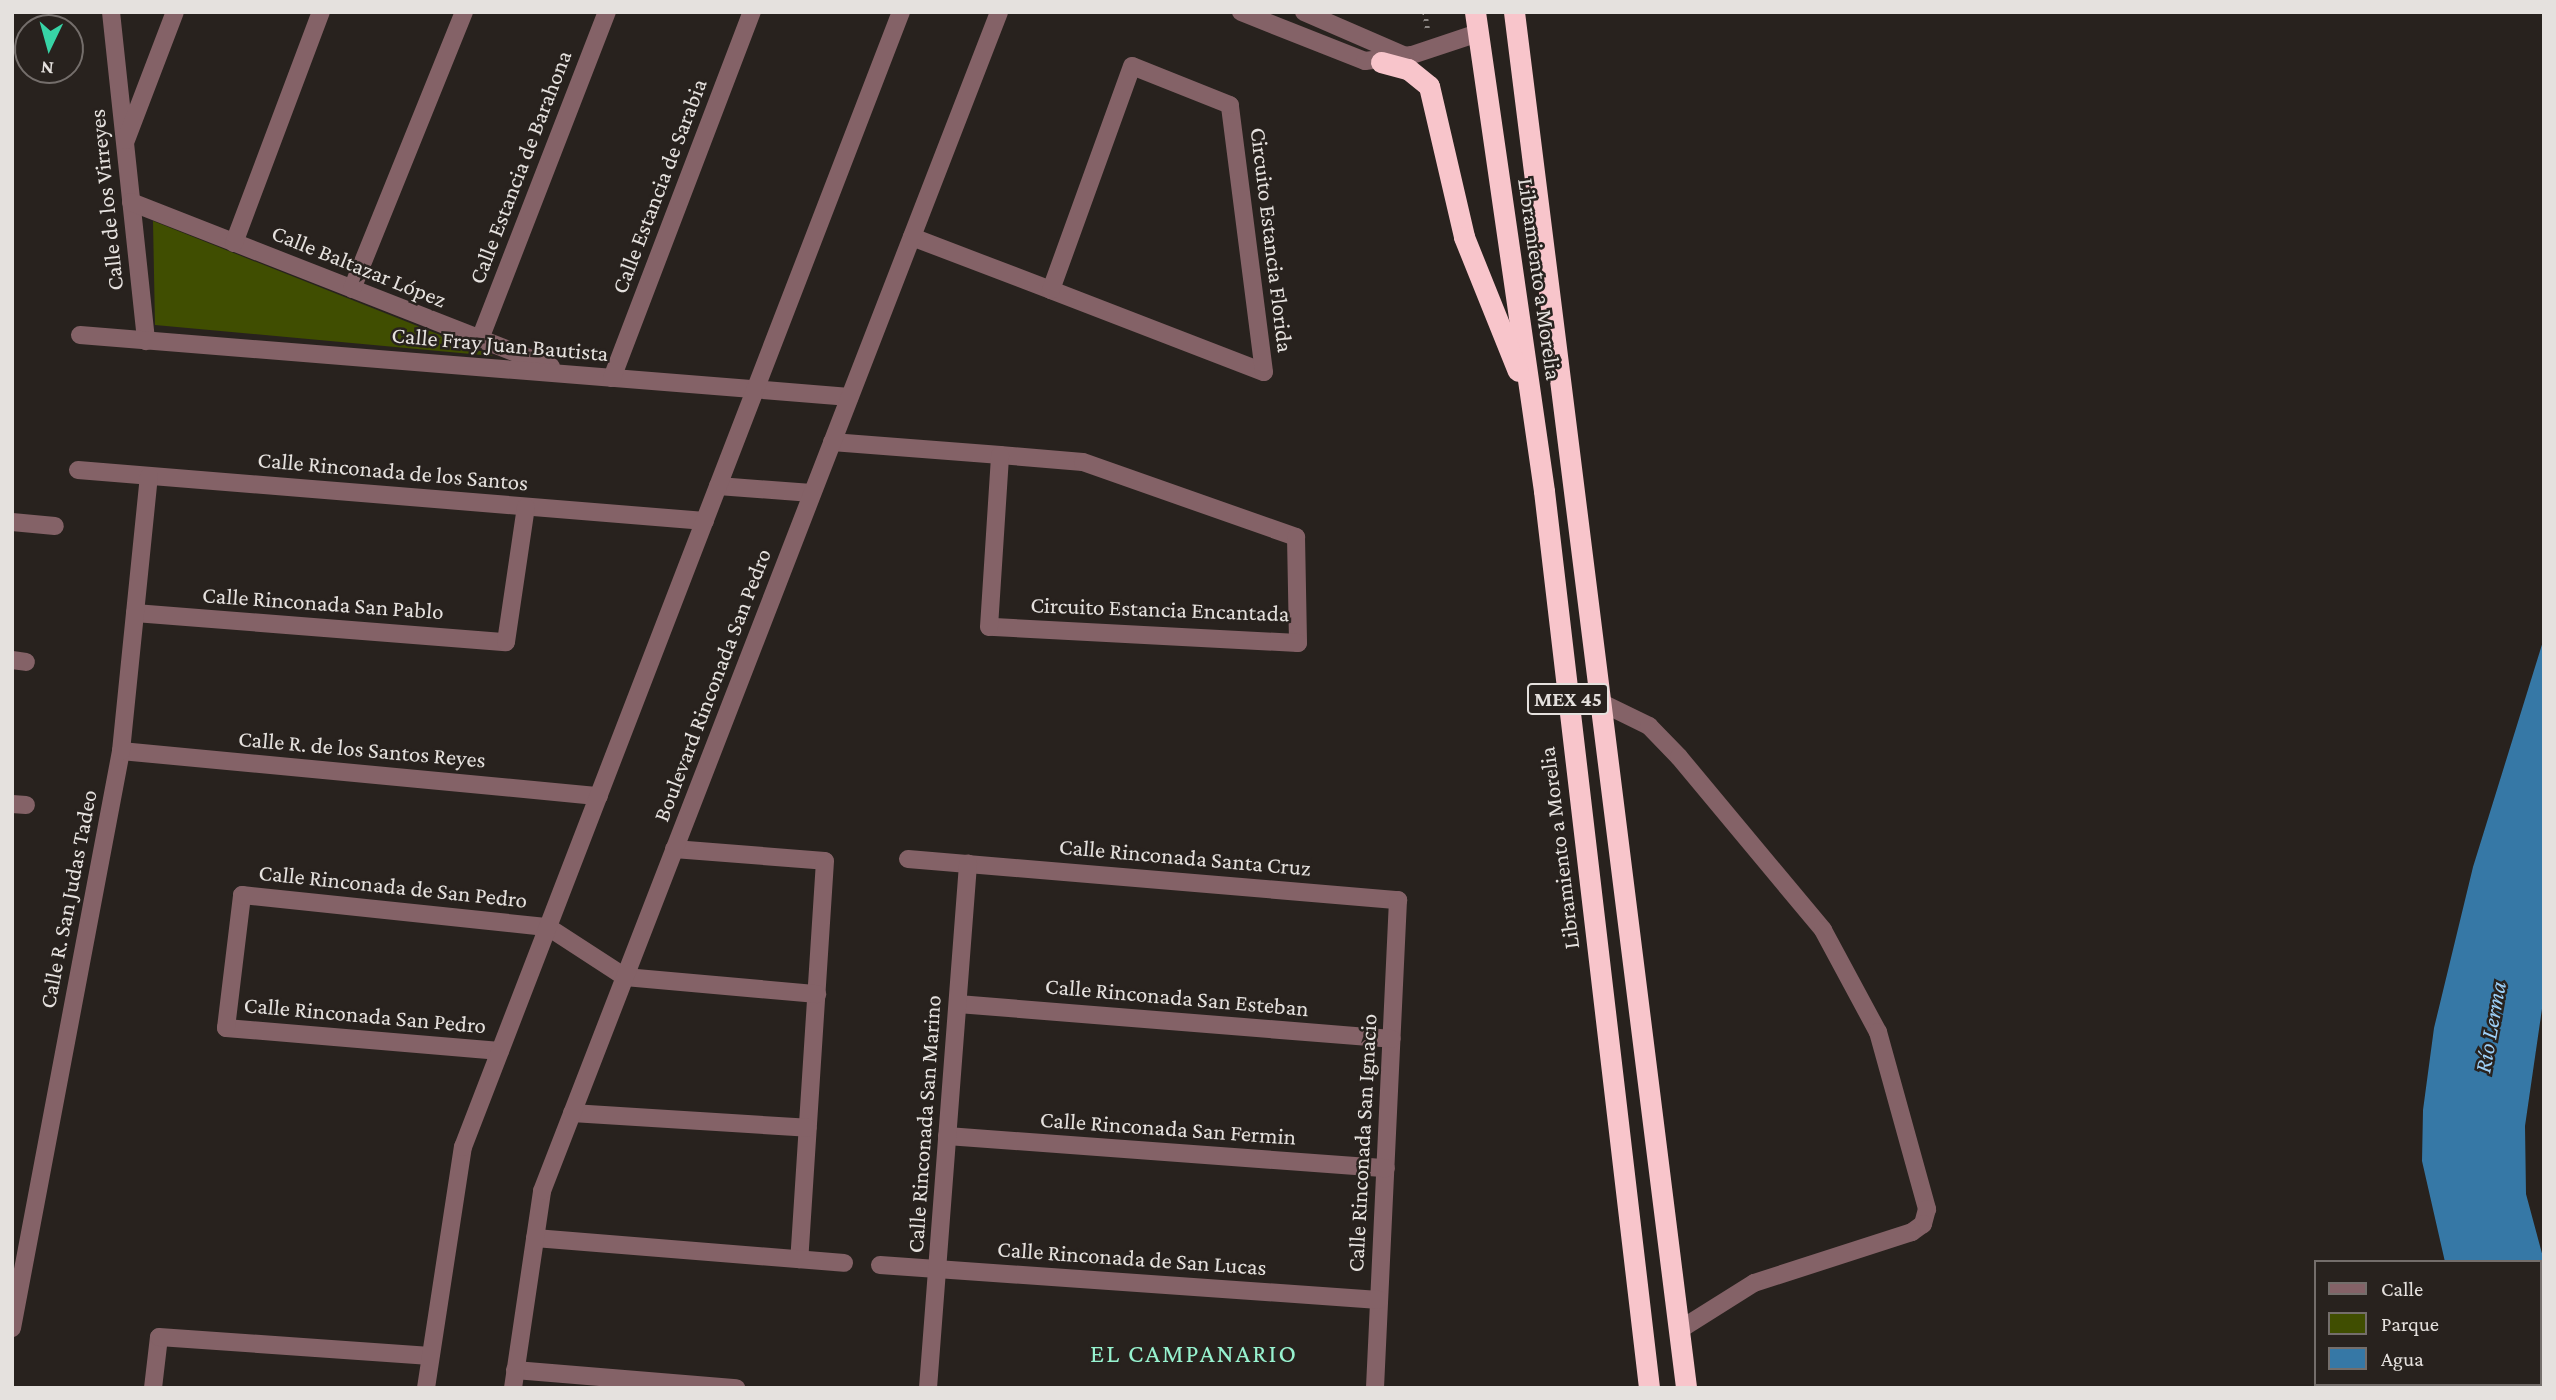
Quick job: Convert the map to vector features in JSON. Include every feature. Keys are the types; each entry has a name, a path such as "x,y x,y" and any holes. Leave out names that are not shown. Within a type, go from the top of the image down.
{"highway":[{"name":"Libramiento a Morelia","path":"1514,12 1686,1388"},
{"name":"Libramiento a Morelia","path":"1476,22 1531,404 1649,1388"},
{"path":"1381,62 1408,69 1429,86 1464,237 1531,404"}],"street":[{"name":"Calle de los Virreyes","path":"111,12 146,341"},
{"path":"125,143 175,12"},
{"path":"234,243 321,12"},
{"path":"352,289 464,12"},
{"name":"Calle Estancia de Barahona","path":"480,339 607,12"},
{"name":"Calle Estancia de Sarabia","path":"612,378 752,12"},
{"path":"426,1388 463,1147 901,12"},
{"name":"Boulevard Rinconada San Pedro","path":"514,1379 542,1191 999,12"},
{"path":"1241,12 1365,61 1381,62 1405,56 1476,22"},
{"path":"1304,12 1405,56"},
{"name":"Circuito Estancia Florida","path":"912,237 1264,372 1230,105 1132,66 1051,290"},
{"name":"Calle Baltazar López","path":"131,202 569,374"},
{"name":"Calle Fray Juan Bautista","path":"80,335 850,397"},
{"name":"Circuito Estancia Encantada","path":"832,442 1000,455 1083,462 1296,537 1298,643 989,627 1000,455"},
{"name":"Calle Rinconada de los Santos","path":"78,470 705,521"},
{"name":"Calle R. San Judas Tadeo","path":"12,1328 121,751 149,476"},
{"path":"718,486 812,493"},
{"name":"Calle Rinconada San Pablo","path":"135,613 506,642 526,507"},
{"path":"12,522 55,526"},
{"path":"1600,702 1649,726 1679,757 1823,930 1878,1032 1927,1209 1923,1224 1912,1232 1754,1283 1679,1330"},
{"name":"Calle R. de los Santos Reyes","path":"121,751 598,796"},
{"path":"674,849 825,861 799,1259"},
{"name":"Calle Rinconada Santa Cruz","path":"908,859 1398,900"},
{"name":"Calle Rinconada San Marino","path":"928,1388 968,864"},
{"name":"Calle Rinconada de San Pedro","path":"226,1028 242,895 548,927"},
{"name":"Calle Rinconada San Ignacio","path":"1375,1388 1398,900"},
{"path":"548,927 625,977 817,994"},
{"name":"Calle Rinconada San Esteban","path":"957,1004 1392,1039"},
{"name":"Calle Rinconada San Pedro","path":"226,1028 500,1051"},
{"path":"572,1113 808,1128"},
{"name":"Calle Rinconada San Fermin","path":"947,1136 1386,1168"},
{"path":"535,1238 844,1263"},
{"name":"Calle Rinconada de San Lucas","path":"880,1265 1379,1300"},
{"path":"153,1388 159,1337 430,1356"},
{"path":"514,1379 736,1388"}],"green space":[{"path":"153,221 493,356 155,325"}],"water":[{"name":"Río Lerma","path":"2544,638 2544,995 2525,1126 2526,1194 2544,1261 2544,1388 2502,1386 2542,1386 2542,1260 2445,1260 2422,1161 2423,1110 2434,1028 2473,867"}],"district":[{"name":"EL CAMPANARIO","path":"1194,1354"}]}
